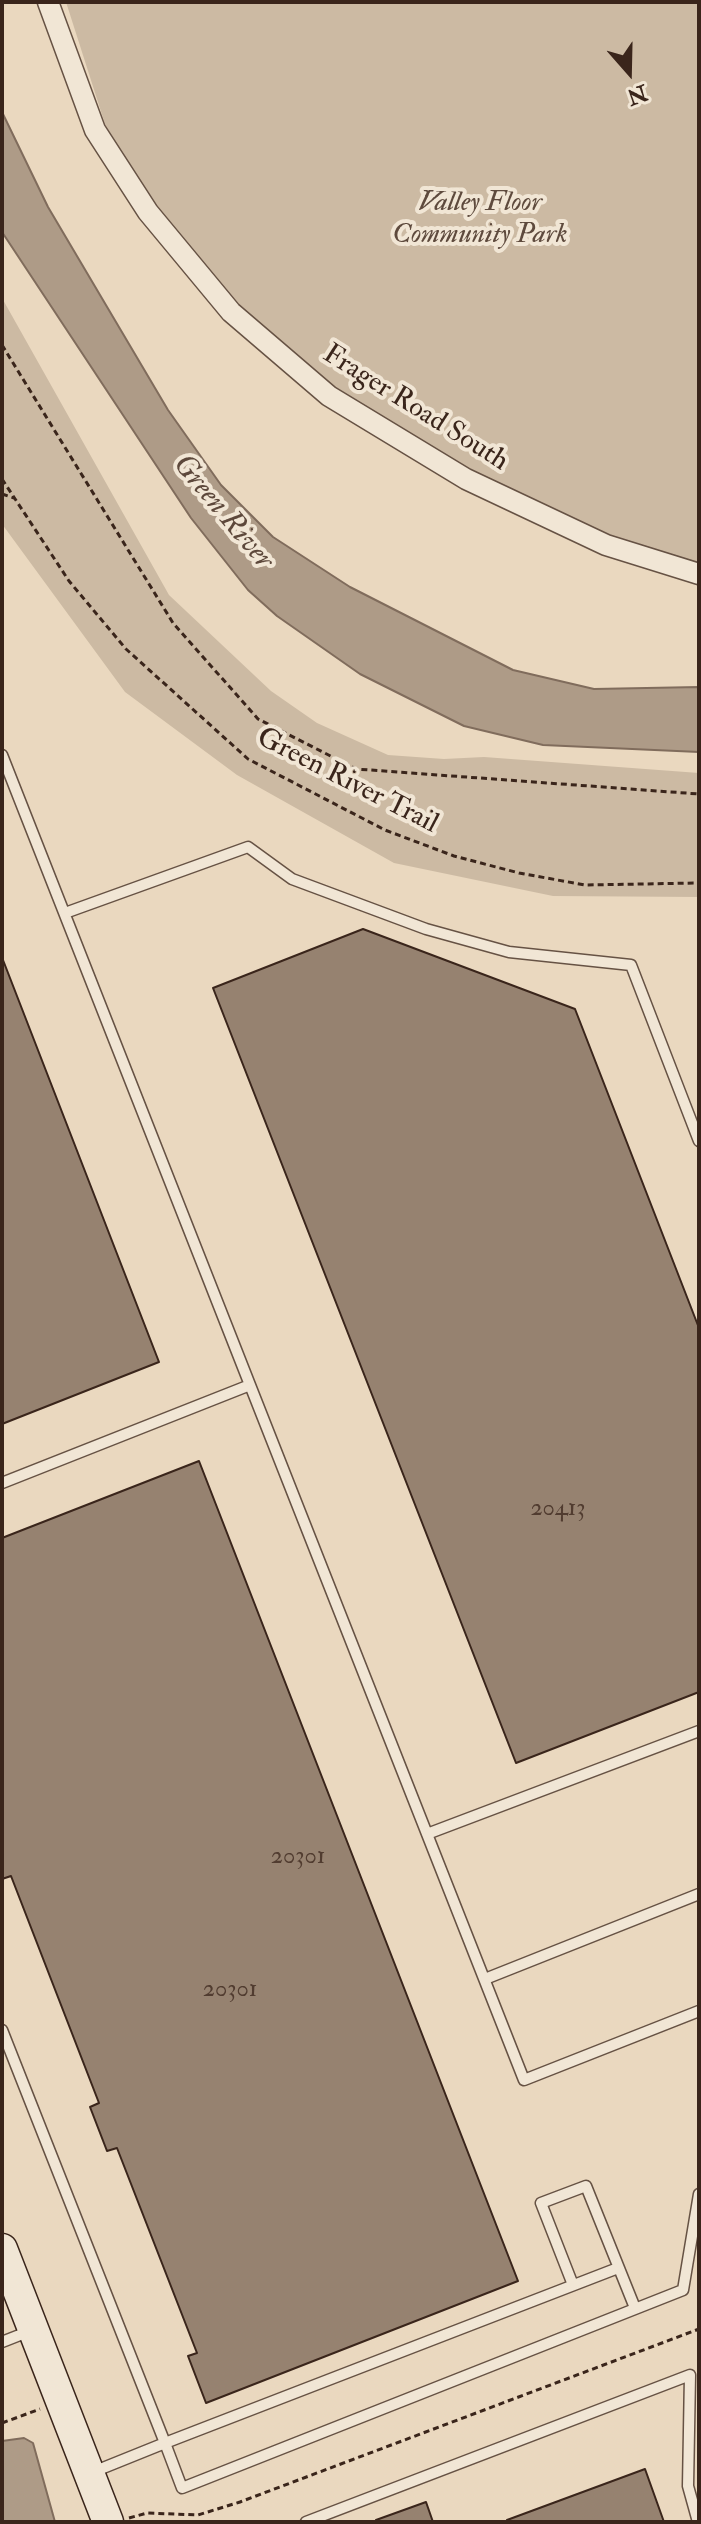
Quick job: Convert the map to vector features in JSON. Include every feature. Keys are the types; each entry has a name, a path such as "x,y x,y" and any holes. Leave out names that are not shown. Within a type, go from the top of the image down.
{"street":[{"name":"Frager Road South","path":"48,2 95,130 148,212 231,312 329,396 466,479 606,545 699,574"},
{"path":"2,2249 108,2522"}],"lane":[{"path":"2,755 524,2080 699,2011"},
{"path":"65,913 248,847 292,879 426,929 509,952 631,965 699,1141"},
{"path":"2,1483 250,1385"},
{"path":"427,1834 699,1731"},
{"path":"485,1979 699,1894"},
{"path":"2,2030 182,2488 683,2290 699,2194"},
{"path":"573,2285 541,2203 586,2186 635,2308"},
{"path":"90,2473 618,2268"},
{"path":"2,2342 32,2331"},
{"path":"306,2522 690,2375 688,2486 698,2522"}],"path":[{"path":"2,345 173,623 258,719 356,769 699,794"},
{"name":"Green River Trail","path":"2,479 69,581 126,649 248,759 385,830 454,856 585,885 699,883"},
{"path":"2,494 16,498"},
{"path":"117,2522 147,2513 198,2515 240,2502 699,2329"},
{"path":"2,2423 61,2402"}],"green space":[{"name":"Valley Floor Community Park","path":"66,2 699,2 699,570 617,542 491,487 326,381 272,338 219,284 130,173 105,124"},
{"path":"2,298 169,595 271,691 317,723 388,755 444,759 484,757 699,773 699,897 553,896 394,863 237,775 125,692 2,524"}],"water":[{"name":"Green River","path":"2,112 48,207 168,410 221,485 273,537 350,587 513,670 594,689 699,687 699,752 543,745 464,726 360,674 277,616 248,590 191,518 2,232"},
{"path":"24,2438 33,2443 55,2522 2,2522 2,2441"}],"building":[{"path":"363,929 575,1009 699,1328 699,1692 516,1763 213,988"},
{"path":"2,961 159,1362 2,1424"},
{"path":"199,1461 518,2281 206,2403 188,2356 197,2353 117,2148 107,2151 90,2107 99,2103 11,1876 2,1879 2,1538"},
{"path":"645,2469 664,2522 507,2522 507,2520"},
{"path":"426,2502 433,2522 376,2522 376,2520"}]}
